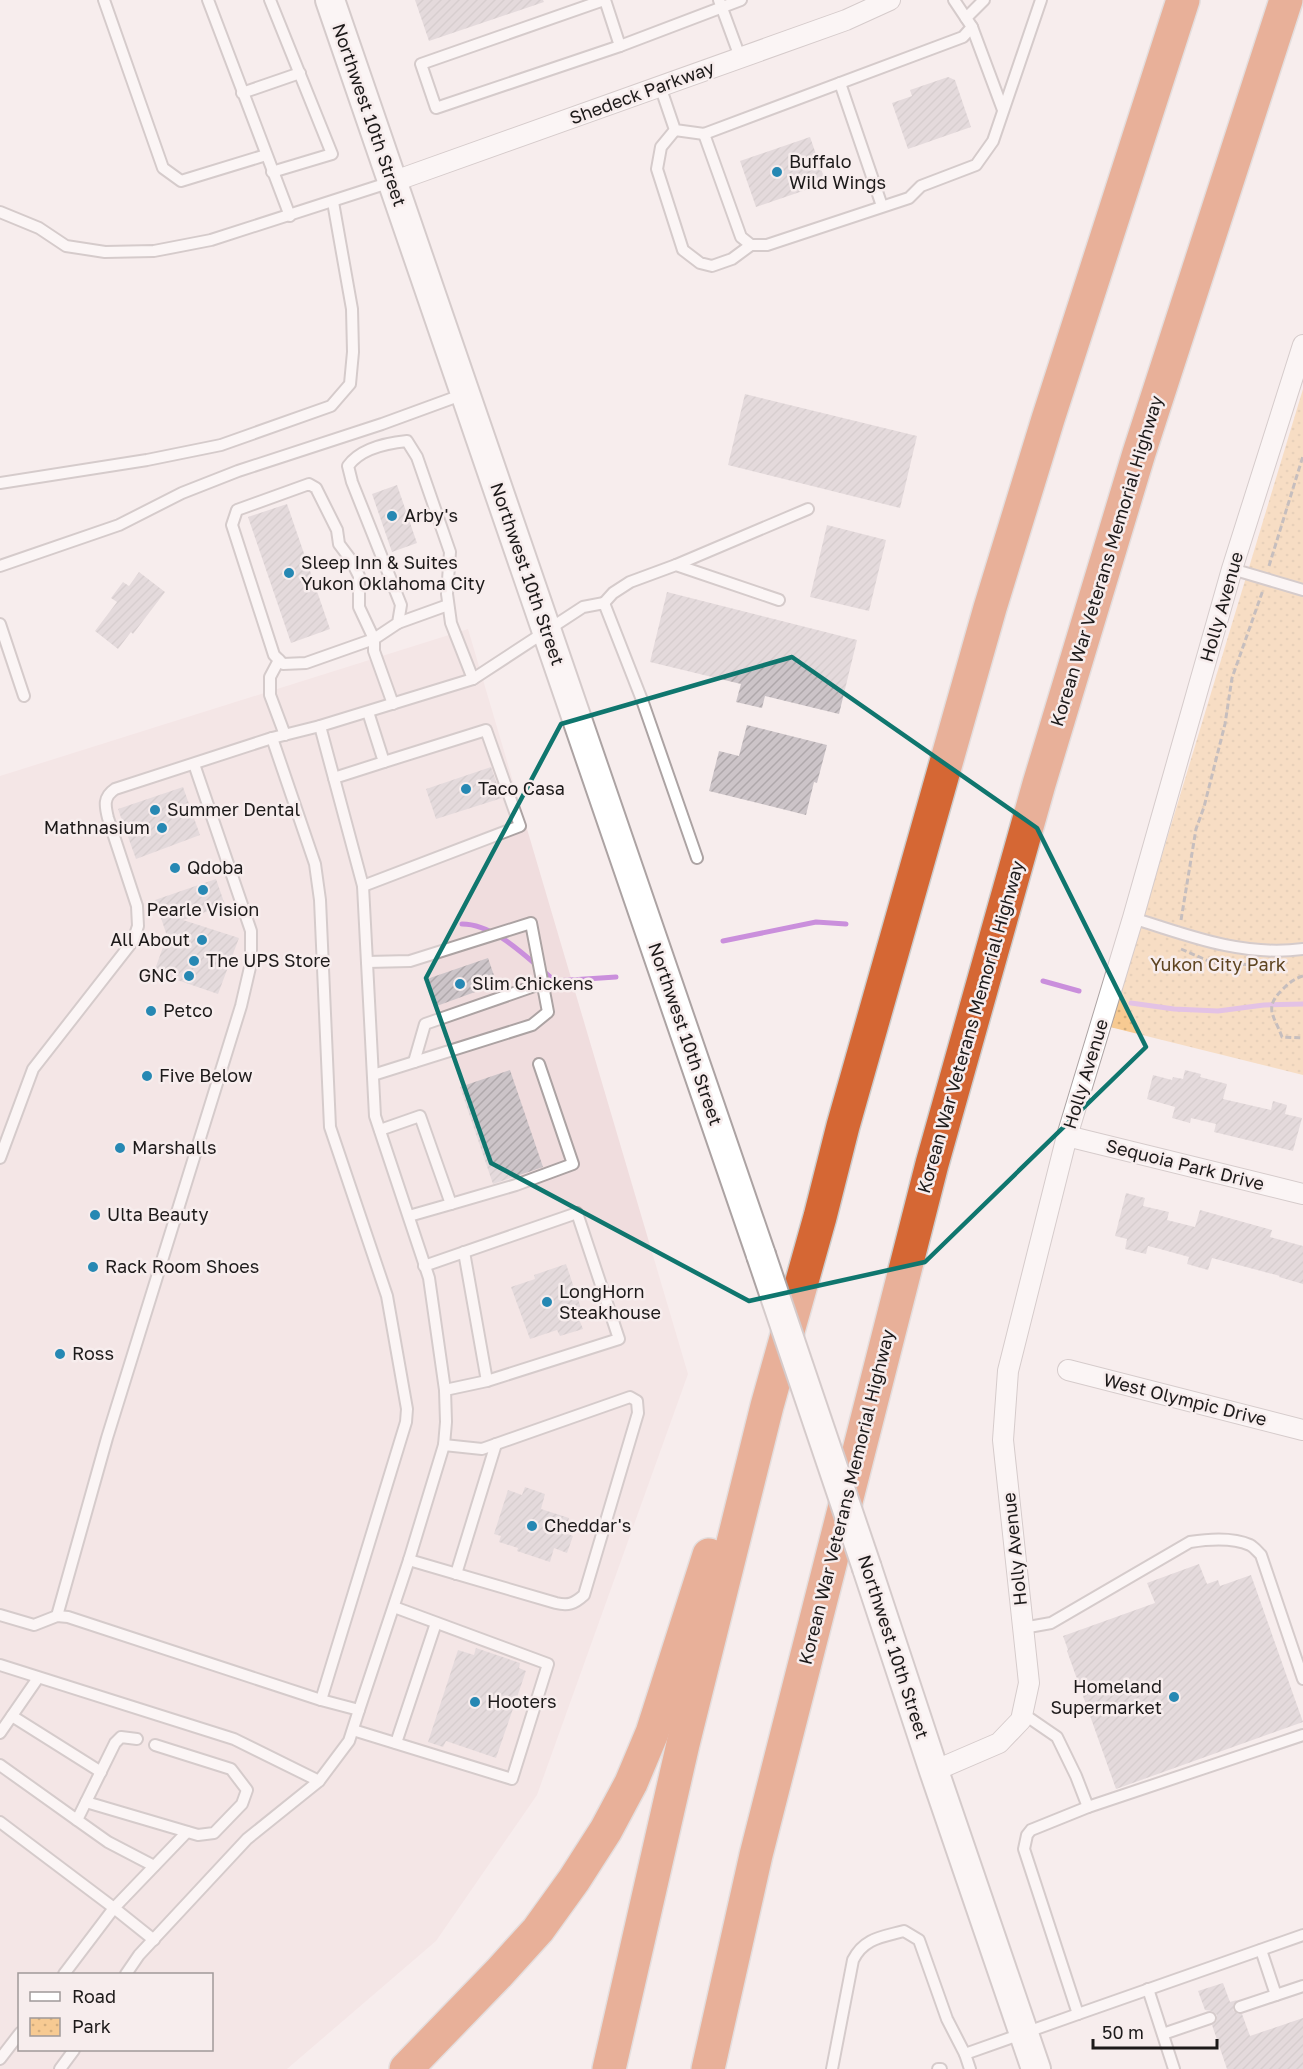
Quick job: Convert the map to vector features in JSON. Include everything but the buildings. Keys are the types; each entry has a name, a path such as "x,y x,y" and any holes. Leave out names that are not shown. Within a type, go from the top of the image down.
{"highway":[{"path":"609,2069 683,1744 767,1406 852,1092 987,619 1052,407 1183,0"},
{"name":"Korean War Veterans Memorial Highway","path":"708,2069 756,1855 932,1164 1039,784 1139,453 1286,0"},
{"path":"406,2069 538,1930 606,1830 631,1783 652,1732 730,1490 767,1406"}],"main road":[{"name":"Northwest 10th Street","path":"330,0 761,1255 1036,2069"}],"street":[{"name":"Shedeck Parkway","path":"392,182 846,20 884,1"},
{"name":"Holly Avenue","path":"934,1771 999,1743 1021,1720 1029,1683 1003,1440 1008,1371 1067,1136 1134,918 1232,569 1303,345"},
{"name":"Sequoia Park Drive","path":"1067,1136 1303,1194"},
{"name":"West Olympic Drive","path":"1068,1370 1303,1430"}],"lane":[{"path":"104,0 163,168 181,182 266,155"},
{"path":"208,0 290,216"},
{"path":"270,0 332,154 272,172"},
{"path":"620,46 604,0 422,64 436,108 620,46 720,4 741,0"},
{"path":"954,0 969,22 1003,110"},
{"path":"675,130 704,134 963,37 969,22 984,0"},
{"path":"675,130 661,147 657,169 683,250 700,263 712,266 732,260 751,245 767,245 909,198 921,186 976,165 993,141 1041,0"},
{"path":"720,4 740,57"},
{"path":"242,93 300,73"},
{"path":"840,83 882,206"},
{"path":"660,86 675,130"},
{"path":"704,134 741,237 751,245"},
{"path":"0,212 39,228 66,246 105,252 154,251 211,240 392,182"},
{"path":"0,483 147,460 221,445 331,406 350,384 353,352 352,309 333,202"},
{"path":"0,566 119,525 182,493 238,471 465,394"},
{"path":"398,623 401,605 352,482 348,466 356,456 395,442 407,441 417,457 450,552 447,594 451,623 473,679"},
{"path":"393,704 374,651 374,639 359,607 359,576 339,544 337,530 316,488 309,484 237,510 232,525 274,655 283,664 306,663 374,639 398,623 448,605"},
{"path":"0,1158 33,1069 133,941 138,926 137,906 108,818 105,803 108,794 115,789 272,738 368,712 473,679 583,607 604,603 613,593 630,582 676,566 808,509"},
{"path":"676,566 778,600"},
{"path":"1232,569 1303,590"},
{"path":"604,603 642,700 697,858"},
{"path":"0,624 24,696"},
{"path":"279,660 270,677 270,695 285,735"},
{"path":"368,712 384,762"},
{"path":"127,1973 139,1955 247,1839 320,1781 349,1742 444,1445 445,1390 429,1278 375,1116 363,886 320,726"},
{"path":"334,778 486,730 520,826 363,886"},
{"path":"272,738 315,864 320,900 330,1127 387,1296 407,1409 406,1422 321,1700"},
{"path":"57,1616 107,1438 242,1006 251,963 251,931 194,764"},
{"path":"1134,918 1214,944 1250,950 1303,949"},
{"path":"367,962 410,961 531,923 548,1012 532,1025 373,1075"},
{"path":"414,1062 426,1024 543,983"},
{"path":"409,1216 516,1185 573,1164 539,1064"},
{"path":"380,1130 420,1116 452,1204"},
{"path":"424,1266 577,1214 619,1339 487,1382 445,1390"},
{"path":"464,1252 487,1382"},
{"path":"409,1560 556,1603 567,1605 576,1602 584,1595 638,1413 637,1401 630,1397 482,1449 444,1445"},
{"path":"456,1574 496,1444"},
{"path":"1023,1628 1051,1623 1190,1542 1208,1539 1238,1542 1252,1545 1261,1555 1303,1680"},
{"path":"353,1730 513,1779 548,1664 394,1607"},
{"path":"0,1615 34,1625 57,1616 68,1617 321,1700 359,1710"},
{"path":"396,1743 436,1623"},
{"path":"0,1665 234,1739 320,1781"},
{"path":"0,1733 38,1678"},
{"path":"1022,1713 1057,1737 1088,1807"},
{"path":"12,1716 100,1772"},
{"path":"1078,2014 1024,1849 1027,1835 1031,1830 1088,1807 1303,1735"},
{"path":"77,1820 115,1743 121,1737 136,1739"},
{"path":"86,1802 198,1835 214,1833 242,1804 247,1790 231,1769 155,1745"},
{"path":"0,1765 108,1842 154,1866"},
{"path":"0,1822 153,1940"},
{"path":"65,1973 114,1908 187,1832"},
{"path":"832,2066 853,1960 859,1948 871,1941 904,1930 919,1940 947,2019 970,2069"},
{"path":"965,2054 1303,1935"},
{"path":"1261,1950 1276,1995"},
{"path":"1240,2007 1303,1986"},
{"path":"1148,1989 1174,2069"},
{"path":"1162,2034 1210,2018"},
{"path":"0,2059 18,2036"},
{"path":"60,2069 73,2051"}],"path":[{"path":"1268,569 1303,456"},
{"path":"1181,922 1196,830 1225,724 1232,678 1263,588"},
{"path":"1303,976 1293,979 1273,999 1271,1010 1282,1038 1303,1038"}],"highlighted area":[{"path":"792,657 1037,828 1146,1047 925,1262 749,1301 491,1163 426,978 561,724"}],"shaded area":[{"path":"468,629 688,1374 537,1795 436,1941 287,2069 0,2069 0,776"}],"green space":[{"name":"Yukon City Park","path":"1303,389 1303,1075 1110,1027"}],"waterway":[{"path":"723,941 816,922 846,924"},
{"path":"462,924 475,926 500,936 555,981 616,977"},
{"path":"1043,981 1079,991"},
{"path":"1131,1003 1174,1009 1218,1011 1264,1005 1303,1004"}],"place":[{"name":"Buffalo Wild Wings","path":"777,172"},
{"name":"Arby's","path":"392,516"},
{"name":"Sleep Inn & Suites Yukon Oklahoma City","path":"289,573"},
{"name":"Taco Casa","path":"466,789"},
{"name":"Summer Dental","path":"155,810"},
{"name":"Mathnasium","path":"162,828"},
{"name":"Qdoba","path":"175,868"},
{"name":"Pearle Vision","path":"203,890"},
{"name":"All About","path":"202,940"},
{"name":"The UPS Store","path":"194,961"},
{"name":"GNC","path":"189,976"},
{"name":"Slim Chickens","path":"460,984"},
{"name":"Petco","path":"151,1011"},
{"name":"Five Below","path":"147,1076"},
{"name":"Marshalls","path":"120,1148"},
{"name":"Ulta Beauty","path":"95,1215"},
{"name":"Rack Room Shoes","path":"93,1267"},
{"name":"LongHorn Steakhouse","path":"547,1302"},
{"name":"Ross","path":"60,1354"},
{"name":"Cheddar's","path":"532,1526"},
{"name":"Homeland Supermarket","path":"1174,1697"},
{"name":"Hooters","path":"475,1702"}]}
